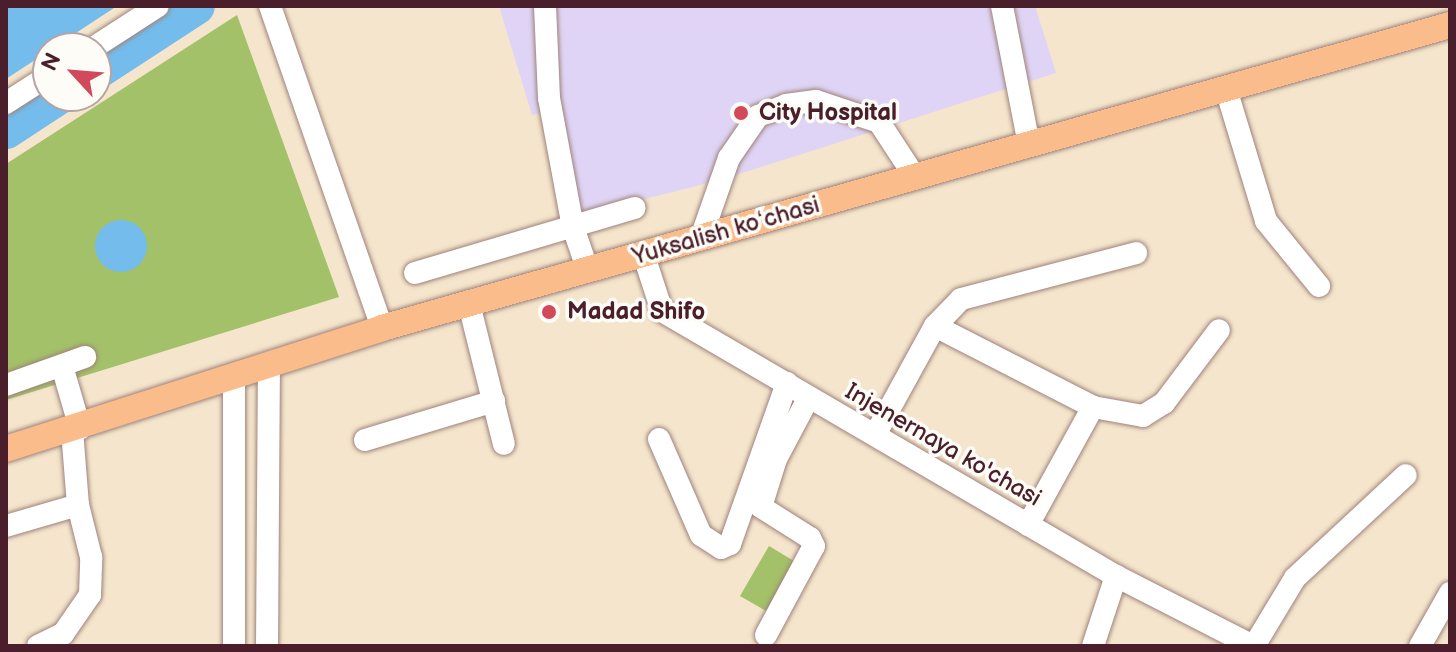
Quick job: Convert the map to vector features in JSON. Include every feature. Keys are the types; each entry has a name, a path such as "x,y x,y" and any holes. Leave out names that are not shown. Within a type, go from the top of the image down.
{"main road":[{"name":"Yuksalish koʻchasi","path":"6,449 76,429 382,328 1450,25"}],"street":[{"path":"112,36 158,6"},
{"path":"270,6 382,328"},
{"path":"545,6 549,98 573,227 588,271"},
{"path":"1002,6 1029,145"},
{"path":"6,103 32,86"},
{"path":"1226,89 1266,221 1319,286"},
{"path":"702,235 729,158 758,116 786,105 816,101 879,122 915,177"},
{"path":"415,273 635,208"},
{"path":"875,435 935,326 961,299 1136,253"},
{"name":"Injenernaya ko'chasi","path":"644,256 662,311 1116,576 1253,646"},
{"path":"469,304 504,444"},
{"path":"935,326 1093,407 1143,416 1164,403 1219,330"},
{"path":"6,385 85,357"},
{"path":"267,646 269,364"},
{"path":"38,646 63,634 90,595 91,557 78,505 76,429 62,366"},
{"path":"234,376 234,646"},
{"path":"659,439 701,535 721,548 730,544 787,383"},
{"path":"766,635 814,546 810,538 761,507 776,459 809,397"},
{"path":"365,440 494,401"},
{"path":"1028,525 1093,407"},
{"path":"1253,646 1295,578 1406,475"},
{"path":"6,526 78,505"},
{"path":"1093,646 1116,576"},
{"path":"1420,646 1450,593"}],"shaded area":[{"name":"City Hospital","path":"499,6 1035,6 1056,73 720,180 577,216 549,111 532,115"}],"green space":[{"path":"237,15 339,297 6,400 6,164 87,112 112,112 112,96"},
{"path":"769,546 794,561 766,611 740,596"}],"water":[{"path":"6,6 117,6 77,32 32,32 32,62 6,79"},
{"path":"121,220 139,228 147,246 139,264 121,272 103,264 95,246 103,228"}],"waterway":[{"path":"112,61 196,6"},
{"path":"6,130 34,112"}],"place":[{"name":"City Hospital","path":"741,113"},
{"name":"Madad Shifo","path":"549,312"}]}
